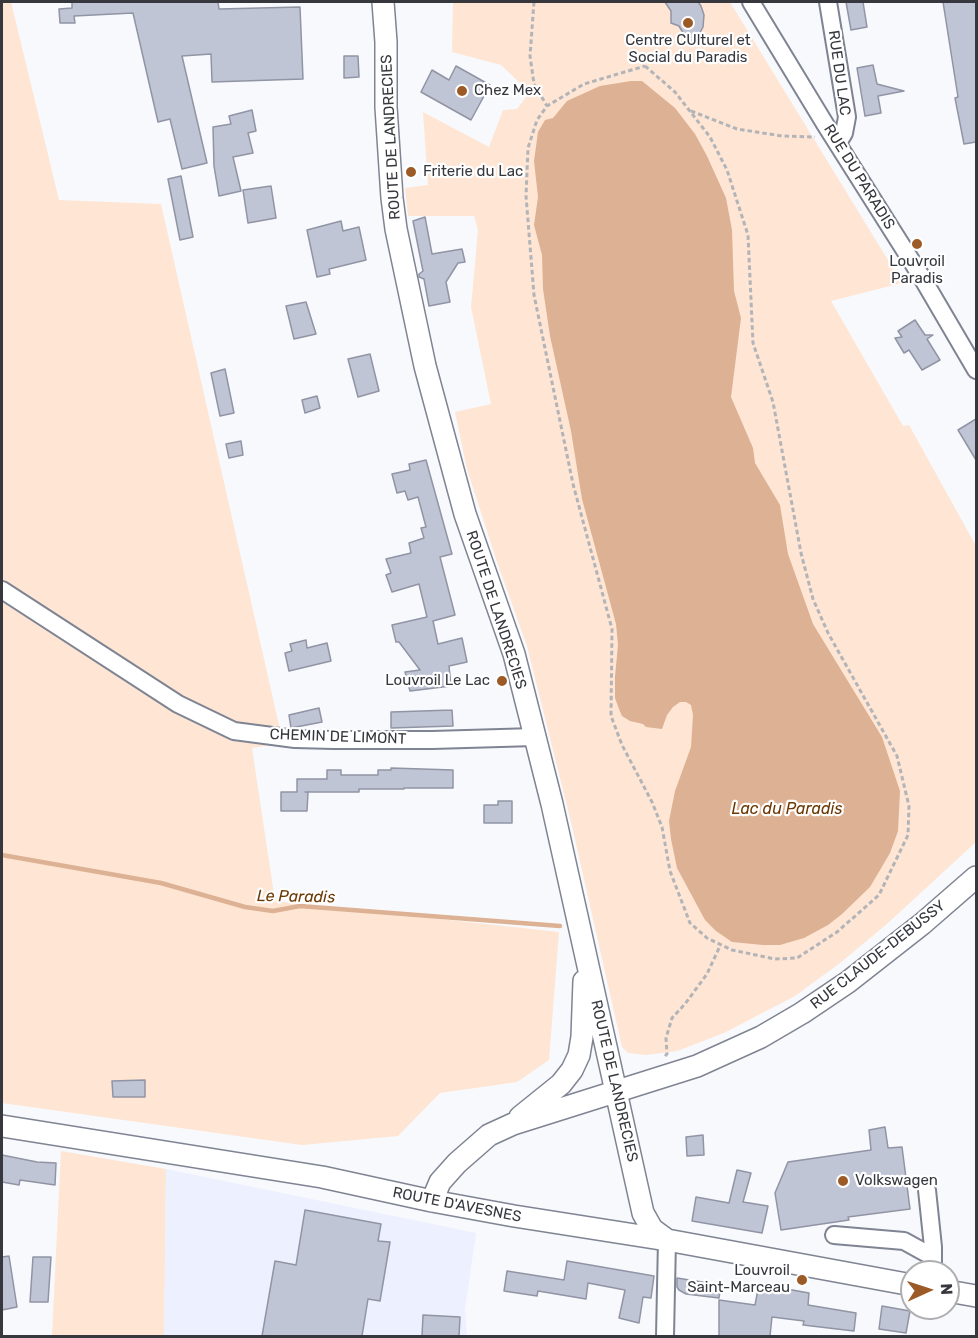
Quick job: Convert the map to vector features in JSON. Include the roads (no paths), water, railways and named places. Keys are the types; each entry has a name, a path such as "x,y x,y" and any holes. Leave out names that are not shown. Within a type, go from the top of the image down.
{"main road":[{"name":"ROUTE DE LANDRECIES","path":"383,2 387,118 396,229 425,366 465,514 514,654 643,1213 652,1229 667,1240"},
{"name":"RUE CLAUDE-DEBUSSY","path":"432,1201 440,1182 457,1163 489,1135 513,1124 656,1080 727,1053 761,1037 802,1013 922,924 976,877"},
{"path":"513,1124 561,1084 572,1070 579,1055 582,1036 584,951"},
{"name":"ROUTE D'AVESNES","path":"2,1126 322,1177 432,1201 667,1240 900,1283"},
{"path":"960,1293 976,1296"}],"street":[{"name":"RUE DU PARADIS","path":"751,2 971,357 976,370"},
{"name":"RUE DU LAC","path":"828,2 847,117 844,134 838,143"},
{"name":"CHEMIN DE LIMONT","path":"2,590 178,704 234,731 295,739 324,740 535,737"},
{"path":"927,1190 933,1260"},
{"path":"834,1234 904,1240 927,1260"},
{"path":"665,1336 667,1240"}],"water":[{"name":"Lac du Paradis","path":"642,81 675,108 695,134 726,198 732,230 734,291 741,318 731,397 753,448 755,463 780,505 788,554 813,624 882,737 900,791 898,831 890,853 870,887 828,925 804,938 780,945 732,942 716,931 705,920 677,868 669,821 675,791 691,747 693,715 691,705 680,702 673,707 662,729 646,727 630,721 622,716 619,709 615,698 618,645 616,624 582,499 571,431 550,336 543,289 542,255 534,225 538,197 534,161 538,132 545,120 553,118 567,101 600,86"}],"waterway":[{"name":"Le Paradis","path":"2,855 161,883 245,907 273,911 300,906 560,926"}],"place":[{"name":"Centre CUlturel et Social du Paradis","path":"688,23"},
{"name":"Chez Mex","path":"462,91"},
{"name":"Friterie du Lac","path":"411,172"},
{"name":"Louvroil Paradis","path":"917,244"},
{"name":"Louvroil Le Lac","path":"502,681"},
{"name":"Volkswagen","path":"843,1181"},
{"name":"Louvroil Saint-Marceau","path":"802,1280"}]}
